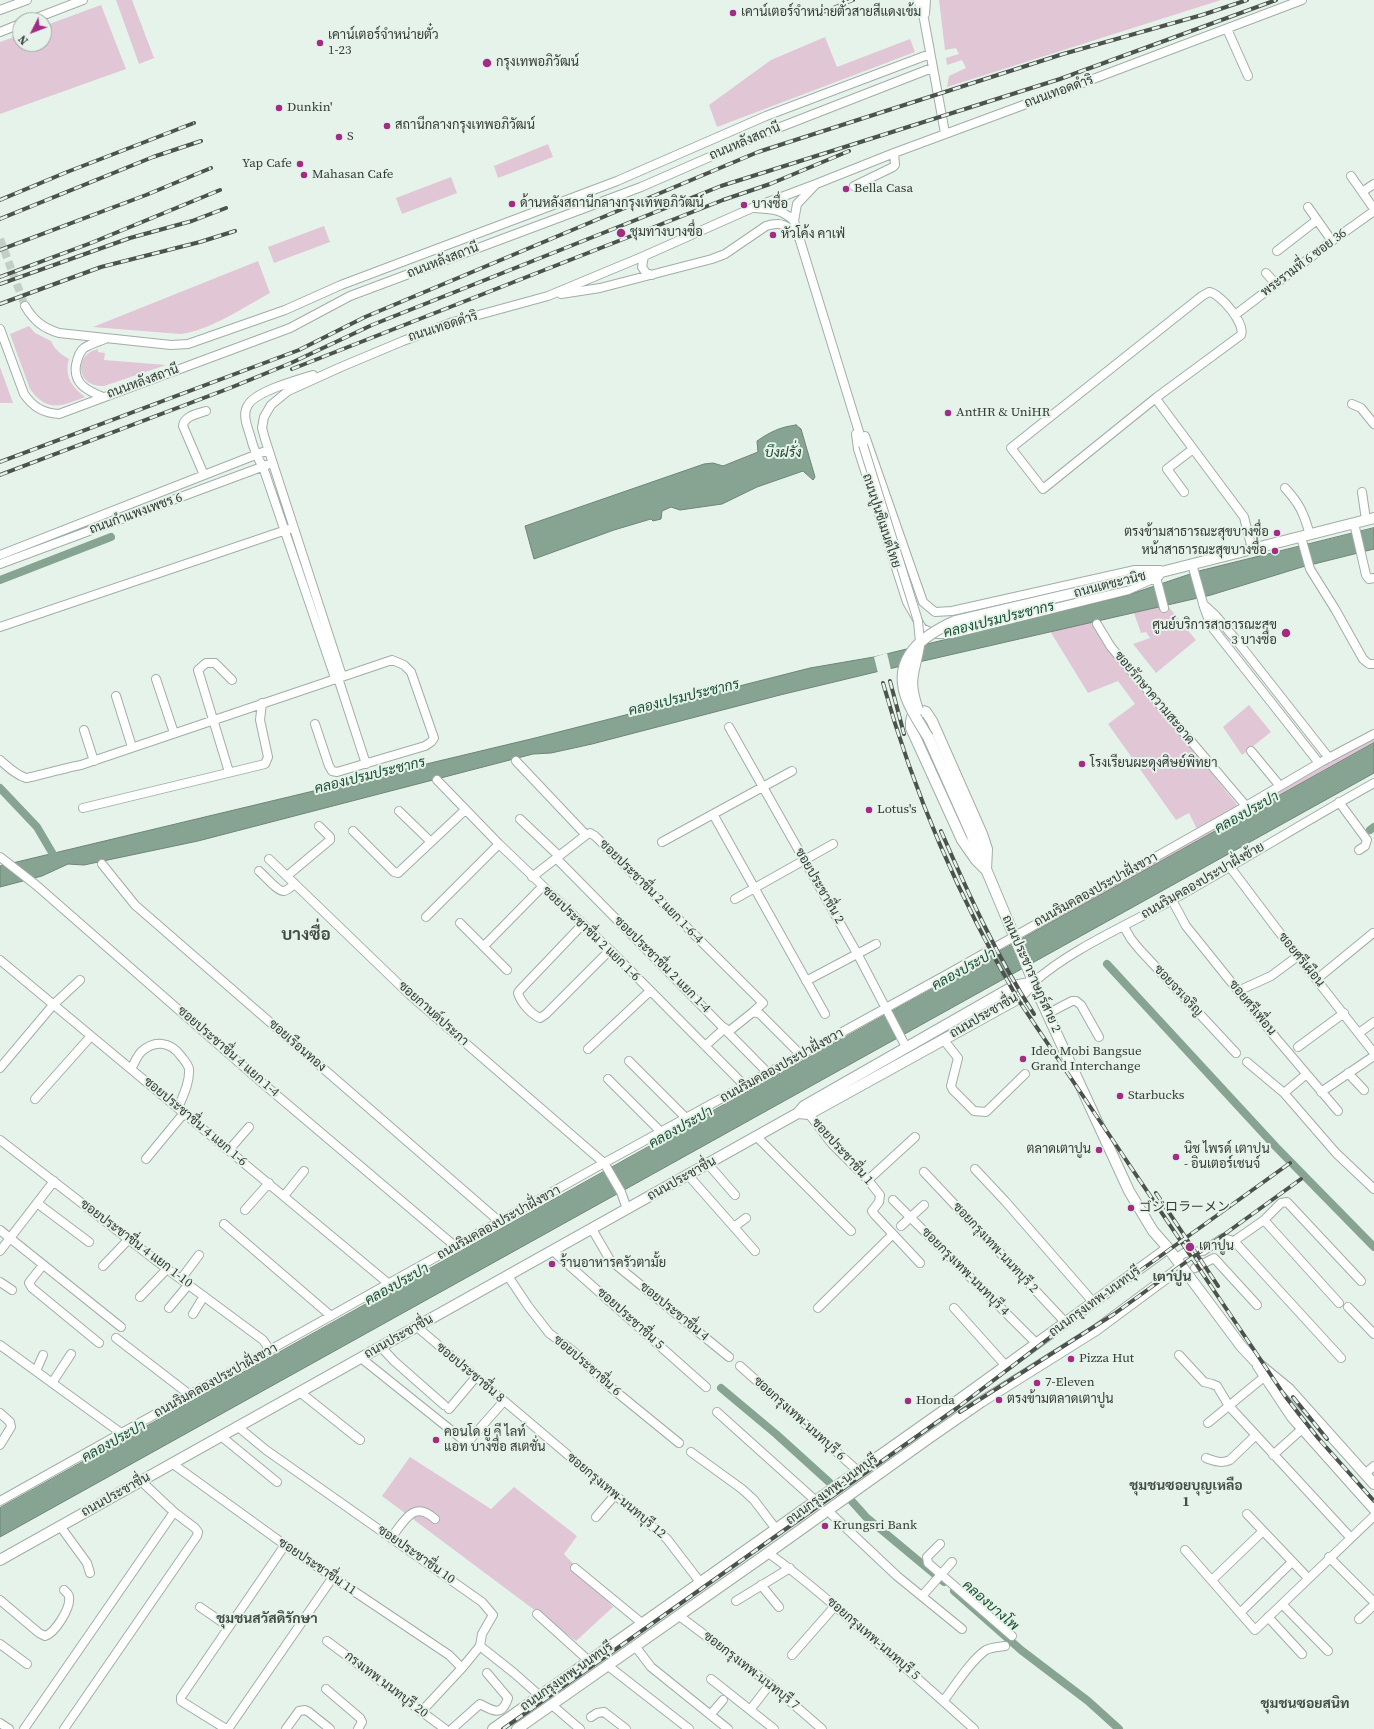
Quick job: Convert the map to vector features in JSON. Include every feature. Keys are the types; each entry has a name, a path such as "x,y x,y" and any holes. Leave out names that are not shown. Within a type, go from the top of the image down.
{"main road":[{"name":"ถนนเตชะวนิช","path":"920,642 941,628 955,621 1174,569 1194,568 1252,549 1355,528 1370,519"},
{"name":"ถนนประชาราษฎร์สาย 2","path":"920,642 911,680 913,693 928,737 970,831 1047,1014 1129,1191 1153,1231 1168,1248 1241,1346 1255,1361 1289,1389 1374,1484"},
{"path":"923,711 929,715 982,834 987,849 986,870 976,860 962,840 912,728 912,717 917,713 923,711"},
{"name":"ถนนประชาชื่น","path":"809,1114 1019,998 1034,982"},
{"name":"ถนนประชาชื่น","path":"0,1560 222,1437 237,1426 301,1392 757,1137 798,1113 804,1106 904,1043 1014,986 1034,982"},
{"path":"798,1113 809,1114"},
{"name":"ถนนกรุงเทพ-นนทบุรี","path":"496,1728 1037,1344 1168,1248"},
{"name":"ถนนกรุงเทพ-นนทบุรี","path":"517,1729 981,1402 1096,1330 1181,1267"},
{"name":"ถนนประชาราษฎร์สาย 2","path":"1255,1361 1264,1378 1302,1429 1374,1509"},
{"path":"816,1501 825,1511"}],"street":[{"path":"0,10 26,0"},
{"path":"52,12 83,0"},
{"path":"918,0 924,19 945,133"},
{"path":"924,19 926,0"},
{"name":"ถนนเทอดดำริ","path":"548,296 644,256 752,208 894,152 1302,0"},
{"path":"0,32 12,27"},
{"path":"1227,29 1248,76"},
{"name":"ถนนหลังสถานี","path":"25,306 39,325 48,330 106,339 172,345 188,344 285,310 341,285 617,181 766,116 930,54"},
{"name":"ถนนหลังสถานี","path":"0,329 24,394 30,403 41,410 59,414 290,328 350,296 642,187 760,135 932,68"},
{"path":"854,186 893,167 895,165 894,152"},
{"path":"1351,176 1374,210"},
{"name":"ถนนเทอดดำริ","path":"794,221 797,204 816,184"},
{"path":"1362,192 1374,184"},
{"name":"ถนนเทอดดำริ","path":"752,208 776,210 787,213 794,221"},
{"path":"1308,208 1332,241"},
{"name":"พระรามที่ 6 ซอย 36","path":"1235,315 1374,210"},
{"path":"1277,251 1317,220"},
{"name":"ถนนปูนซิเมนต์ไทย","path":"794,221 918,621 920,642"},
{"name":"ถนนเทอดดำริ","path":"339,677 262,428 264,416 271,405 288,392 340,367 453,322 548,296 600,288 718,257 741,244 766,226 773,224 781,223 788,226 800,239"},
{"path":"644,256 642,267 646,273 652,275"},
{"path":"1266,273 1276,284"},
{"path":"1206,293 1214,293 1235,315 1241,324 1241,335 1156,399 1043,489 1011,448 1206,293"},
{"path":"104,397 88,391 79,383 75,372 77,360 83,349 106,339"},
{"name":"ถนนเทอดดำริ","path":"339,677 284,530 263,467 255,455 246,422 245,412 248,405 254,398 286,384 340,367"},
{"path":"1156,399 1244,518 1252,549"},
{"path":"1352,404 1361,408 1374,424"},
{"path":"204,475 183,426 183,422 186,418 206,411"},
{"name":"ถนนปูนซิเมนต์ไทย","path":"854,414 872,454 923,602 932,610"},
{"name":"ถนนปูนซิเมนต์ไทย","path":"854,414 858,449 907,602 922,628"},
{"path":"1184,492 1167,469 1193,449"},
{"name":"ถนนกำแพงเพชร 6","path":"0,556 268,450"},
{"name":"ถนนกำแพงเพชร 6","path":"0,564 272,463"},
{"path":"1285,488 1296,500 1304,513 1305,539 1309,567 1364,659 1369,664 1374,664"},
{"path":"1362,492 1370,519"},
{"path":"0,627 293,527"},
{"path":"1355,528 1361,556 1368,577 1369,579 1374,578"},
{"path":"1194,568 1202,601 1211,626 1319,763"},
{"name":"ถนนเตชะวนิช","path":"922,628 934,634 951,634 1128,590 1157,581 1174,569"},
{"name":"ถนนเตชะวนิช","path":"932,610 939,612 952,611 1135,570 1174,569"},
{"path":"1157,581 1164,608"},
{"path":"904,593 909,595 912,594 918,588"},
{"path":"907,602 922,597"},
{"path":"1202,601 1237,641 1329,758"},
{"name":"ซอยรักษาความสะอาด","path":"1096,624 1111,647 1246,806"},
{"path":"0,760 15,773 28,778 94,761 392,660 404,665 411,672 434,738 425,746 337,772 332,771 329,766 315,724"},
{"path":"229,772 198,670 206,663 215,664 232,680"},
{"path":"339,677 366,764"},
{"path":"156,679 174,733"},
{"path":"116,696 132,747"},
{"path":"83,808 265,764 268,757 260,720 262,703"},
{"name":"ซอยประชาชื่น 2","path":"729,727 858,955 904,1043"},
{"path":"84,730 94,761"},
{"name":"ถนนริมคลองประปาฝั่งขวา","path":"0,1501 500,1222 606,1166 661,1132 1014,938 1319,763 1374,734"},
{"path":"1251,751 1280,786"},
{"path":"516,761 586,835"},
{"path":"662,842 792,771"},
{"name":"ซอยประชาชื่น 2 แยก 1-6","path":"437,780 464,810 542,887 610,950 746,1086"},
{"name":"ถนนริมคลองประปาฝั่งซ้าย","path":"1034,982 1065,959 1230,867 1339,802 1374,783"},
{"path":"1339,802 1367,840 1365,846 1359,850"},
{"path":"353,831 394,872 398,873 464,810"},
{"path":"399,811 431,842"},
{"path":"713,814 825,1014"},
{"name":"ซอยประชาชื่น 2 แยก 1-4","path":"520,819 768,1073"},
{"path":"287,876 330,840 330,837 319,826"},
{"name":"ซอยประชาชื่น 2 แยก 1-6-4","path":"532,877 586,835 590,834 595,836 763,1003 753,1012"},
{"path":"426,917 499,844"},
{"path":"735,899 833,844"},
{"name":"ซอยประชาชื่น 4 แยก 1-4","path":"0,857 36,885 260,1081 456,1247"},
{"name":"ซอยกานต์ประภา","path":"269,859 410,995 606,1166 621,1192 628,1209"},
{"name":"ซอยเรือนทอง","path":"102,864 135,905 500,1222"},
{"name":"ซอยศรีเผือน","path":"1230,867 1374,1053"},
{"path":"259,871 282,891 286,890 294,883"},
{"path":"484,946 542,887"},
{"name":"ซอยศรีเพื่อน","path":"1172,900 1186,926 1338,1111"},
{"path":"460,923 507,970"},
{"path":"582,925 520,990 519,996 534,1016 540,1018 543,1016 610,950"},
{"name":"ซอยจรเจริญ","path":"1124,927 1140,950 1236,1053"},
{"path":"1317,979 1373,934"},
{"path":"806,981 858,955 876,944"},
{"path":"1238,991 1271,976 1298,956"},
{"name":"ซอยประชาชื่น 4 แยก 1-6","path":"0,960 389,1284"},
{"path":"0,1068 53,1005 80,980"},
{"path":"588,1049 650,991"},
{"path":"1047,1014 1072,1001 1076,1001 1081,1005 1099,1038"},
{"path":"705,1046 753,1012 760,1014 800,1055"},
{"path":"1298,1047 1344,1013"},
{"path":"1360,1033 1374,1022"},
{"path":"35,1099 91,1036"},
{"path":"943,1039 958,1058 951,1086 953,1090 974,1111 986,1112 1025,1074"},
{"path":"131,1068 140,1053 152,1045 162,1042 169,1045 179,1053 189,1067 189,1076 181,1110 146,1159"},
{"path":"1321,1092 1374,1056"},
{"path":"629,1060 687,1119"},
{"path":"1247,1062 1284,1093 1336,1153 1374,1189"},
{"path":"1348,1073 1364,1090"},
{"path":"1284,1093 1303,1077"},
{"path":"608,1079 661,1132"},
{"name":"ซอยประชาชื่น 1","path":"809,1114 832,1144 868,1180 880,1195 878,1202 872,1211 920,1263"},
{"path":"229,1150 249,1127"},
{"path":"757,1137 851,1231"},
{"path":"868,1180 915,1137"},
{"name":"ซอยประชาชื่น 4 แยก 1-10","path":"0,1140 167,1269 263,1340 270,1350"},
{"path":"708,1164 735,1195"},
{"path":"975,1169 1094,1303"},
{"path":"284,1196 304,1171"},
{"name":"ซอยกรุงเทพ-นนทบุรี 2","path":"924,1172 1066,1323"},
{"path":"688,1175 755,1251"},
{"path":"0,1251 54,1181"},
{"path":"245,1210 269,1183"},
{"name":"ซอยกรุงเทพ-นนทบุรี 4","path":"893,1200 1037,1344"},
{"path":"1234,1241 1264,1220 1281,1203 1287,1202 1361,1281"},
{"path":"37,1203 89,1242"},
{"path":"901,1226 924,1206"},
{"path":"734,1227 746,1218"},
{"path":"1264,1220 1339,1303"},
{"path":"224,1224 331,1316"},
{"name":"ซอยประชาชื่น 4","path":"592,1229 610,1260 729,1357"},
{"path":"0,1230 121,1327"},
{"path":"818,1308 893,1234"},
{"path":"1180,1256 1184,1253 1203,1251 1223,1238 1234,1241 1341,1358"},
{"path":"102,1266 129,1239"},
{"path":"1168,1248 1180,1256"},
{"name":"ซอยประชาชื่น 5","path":"553,1251 706,1387"},
{"path":"181,1279 199,1255"},
{"path":"1180,1256 1181,1267"},
{"path":"1195,1268 1214,1258 1257,1305"},
{"path":"43,1265 30,1280 32,1288 99,1343"},
{"path":"140,1297 167,1269"},
{"name":"ซอยประชาชื่น 6","path":"508,1276 528,1306 549,1333 573,1351 609,1386 679,1443"},
{"path":"0,1282 12,1290"},
{"path":"169,1308 189,1284"},
{"path":"193,1314 204,1296"},
{"path":"1348,1307 1374,1334"},
{"path":"954,1308 1006,1366"},
{"name":"ซอยประชาชื่น 8","path":"417,1327 524,1418"},
{"path":"116,1338 190,1395"},
{"path":"0,1345 121,1433"},
{"path":"381,1347 394,1361 446,1407 476,1377"},
{"path":"52,1383 71,1354"},
{"path":"36,1371 43,1355"},
{"path":"1179,1355 1204,1382 1217,1386 1229,1406 1350,1538"},
{"path":"361,1358 467,1443 504,1401"},
{"name":"ซอยกรุงเทพ-นนทบุรี 6","path":"740,1366 858,1471"},
{"path":"1208,1423 1264,1378"},
{"path":"301,1392 360,1440"},
{"path":"717,1412 816,1501"},
{"path":"0,1413 10,1422 11,1427 0,1445"},
{"name":"ซอยกรุงเทพ-นนทบุรี 12","path":"524,1418 667,1539 700,1582"},
{"name":"ซอยประชาชื่น 10","path":"237,1426 266,1450 482,1602 493,1615 482,1634 480,1646 462,1668 421,1712"},
{"path":"1273,1455 1302,1429"},
{"path":"1206,1458 1218,1462 1226,1462 1256,1436"},
{"path":"222,1437 277,1482"},
{"path":"690,1452 742,1489 754,1500 776,1529"},
{"name":"ซอยประชาชื่น 11","path":"173,1464 285,1545 449,1655 462,1668"},
{"path":"1365,1474 1374,1466"},
{"path":"64,1729 197,1536 198,1532 195,1528 174,1512 141,1481"},
{"path":"596,1517 616,1495"},
{"path":"391,1538 411,1513 418,1510 427,1512 435,1519"},
{"path":"825,1511 897,1576 962,1629"},
{"path":"24,1729 174,1512"},
{"path":"1247,1514 1308,1578"},
{"path":"1185,1550 1255,1630 1329,1557 1374,1516"},
{"path":"60,1526 87,1563 90,1574"},
{"path":"1212,1580 1264,1531"},
{"path":"940,1544 926,1559 928,1563 940,1576 1012,1636"},
{"path":"285,1545 181,1697 181,1701 227,1729 333,1578"},
{"name":"ซอยกรุงเทพ-นนทบุรี 5","path":"768,1553 790,1568 944,1700 972,1729"},
{"path":"1329,1557 1374,1602"},
{"path":"922,1596 952,1562"},
{"path":"1240,1613 1292,1562"},
{"path":"575,1568 643,1624"},
{"path":"736,1601 790,1568"},
{"path":"761,1585 779,1606"},
{"path":"0,1600 39,1633 45,1636 50,1634 58,1626 68,1604 70,1599 64,1590"},
{"path":"1282,1604 1328,1651"},
{"path":"792,1655 835,1606"},
{"path":"1360,1619 1374,1606"},
{"path":"200,1607 229,1627"},
{"path":"537,1614 589,1661"},
{"name":"ซอยกรุงเทพ-นนทบุรี 7","path":"678,1615 770,1684 822,1729"},
{"path":"1268,1617 1302,1654"},
{"name":"กรงเทพ นนทบุรี 20","path":"327,1641 445,1729"},
{"path":"0,1644 26,1664"},
{"path":"480,1646 540,1696"},
{"path":"635,1646 650,1667 728,1729"},
{"path":"944,1700 983,1653 987,1650 1005,1646"},
{"path":"607,1666 689,1729"},
{"path":"452,1729 480,1704 493,1712 499,1711 506,1704 508,1698 505,1693 487,1673"},
{"path":"711,1679 774,1729"},
{"path":"750,1710 770,1684"},
{"path":"326,1688 360,1718 362,1722 358,1729"},
{"path":"711,1714 723,1700"},
{"path":"552,1705 580,1729"},
{"path":"286,1729 299,1711 305,1710 330,1729"},
{"path":"591,1717 597,1713 604,1712 626,1729"},
{"path":"0,1723 9,1729"}],"shaded area":[{"path":"116,0 132,0 154,58 139,64"},
{"path":"939,0 1221,0 947,87 949,76 966,68 962,60 947,65 946,58 959,54 956,48 945,50"},
{"path":"101,5 126,69 0,114 0,42 12,38 12,52 52,52 52,23"},
{"path":"825,37 837,67 910,39 915,52 717,127 709,105 771,60"},
{"path":"548,144 553,157 498,178 494,166"},
{"path":"451,177 457,193 402,214 396,198"},
{"path":"324,226 330,242 274,263 268,247"},
{"path":"258,261 270,293 226,318 202,329 180,334 93,327"},
{"path":"29,326 35,333 51,341 54,347 61,354 69,359 68,376 70,381 85,397 62,405 55,405 43,402 36,397 30,389 10,334"},
{"path":"98,349 98,352 105,353 104,360 166,365 104,386 94,385 87,381 81,370 85,357 90,352"},
{"path":"0,367 13,403 0,403"},
{"path":"1167,605 1196,640 1156,673 1133,644 1150,638 1146,632 1141,633 1134,613"},
{"path":"1093,622 1094,626 1238,806 1197,829 1189,813 1176,820 1108,724 1135,704 1118,681 1088,693 1050,631"},
{"path":"1249,705 1271,732 1242,755 1223,727"},
{"path":"1374,739 1374,743 1027,937 1025,934 1275,792"},
{"path":"410,1457 491,1509 514,1487 577,1536 564,1554 613,1607 576,1641 382,1496"}],"water":[{"name":"บึงฝรั่ง","path":"796,425 801,429 815,477 813,480 803,471 757,487 722,504 680,510 671,507 662,511 661,519 653,521 651,519 614,530 534,559 525,526 704,464 713,463 723,466 758,452 757,441 766,435 775,430"},
{"path":"1374,528 1374,549 1302,567 1211,595 780,695 592,744 551,753 533,754 198,841 84,865 68,864 42,876 0,887 0,866 535,738 810,668 874,657 1131,594 1199,571"},
{"path":"1374,743 1374,773 0,1537 0,1508"}],"pier":[{"path":"887,653 891,670 878,673 874,657"}],"waterway":[{"path":"0,580 111,537"},
{"path":"0,788 37,827 57,861"},
{"path":"1370,830 1374,827"},
{"path":"1107,964 1276,1147 1374,1247"},
{"name":"คลองบางโพ","path":"721,1388 776,1434 829,1482"},
{"name":"คลองบางโพ","path":"849,1498 866,1517 944,1582"},
{"name":"คลองบางโพ","path":"954,1591 1021,1650 1088,1701 1119,1729"}],"tunnel":[{"path":"0,239 25,306"}],"railway":[{"path":"816,15 853,0"},
{"path":"0,462 299,350 365,317 758,152 1063,54 1202,15 1247,0"},
{"path":"0,475 230,388 291,363 372,325 721,186 1060,79 1276,0"},
{"path":"0,200 67,172 194,123"},
{"path":"0,219 153,157 201,141"},
{"path":"292,369 723,200 770,184 849,151"},
{"path":"0,250 146,195 211,168"},
{"path":"0,277 91,243 220,190"},
{"path":"0,284 130,238 192,221 226,208"},
{"path":"0,304 101,267 200,242 235,231"},
{"path":"890,681 904,734"},
{"path":"883,683 909,766 941,846 978,925 1019,1001 1285,1396 1318,1438 1374,1501"},
{"path":"941,831 995,947 1034,1014"},
{"path":"503,1729 957,1408 1102,1298 1290,1163"},
{"path":"960,1412 1114,1314 1301,1179"},
{"path":"1156,1193 1218,1286"},
{"path":"1293,1397 1327,1439"}],"place":[{"name":"เคาน์เตอร์จำหน่ายตั๋วสายสีแดงเข้ม","path":"733,13"},
{"name":"เคาน์เตอร์จำหน่ายตั๋ว 1-23","path":"320,43"},
{"name":"กรุงเทพอภิวัฒน์","path":"487,63"},
{"name":"Dunkin'","path":"279,108"},
{"name":"สถานีกลางกรุงเทพอภิวัฒน์","path":"387,126"},
{"name":"S","path":"339,137"},
{"name":"Yap Cafe","path":"300,164"},
{"name":"Mahasan Cafe","path":"304,175"},
{"name":"Bella Casa","path":"846,189"},
{"name":"ด้านหลังสถานีกลางกรุงเทพอภิวัฒน์","path":"512,204"},
{"name":"บางซื่อ","path":"744,205"},
{"name":"ชุมทางบางซื่อ","path":"621,233"},
{"name":"หัวโค้ง คาเฟ่","path":"773,235"},
{"name":"AntHR & UniHR","path":"948,413"},
{"name":"ตรงข้ามสาธารณะสุขบางซื่อ","path":"1277,533"},
{"name":"หน้าสาธารณะสุขบางซื่อ","path":"1275,551"},
{"name":"ศูนย์บริการสาธารณะสุข 3 บางซื่อ","path":"1286,633"},
{"name":"โรงเรียนผะดุงศิษย์พิทยา","path":"1082,764"},
{"name":"Lotus's","path":"869,810"},
{"name":"Ideo Mobi Bangsue Grand Interchange","path":"1023,1059"},
{"name":"Starbucks","path":"1120,1096"},
{"name":"ตลาดเตาปูน","path":"1099,1150"},
{"name":"นิช ไพรด์ เตาปูน - อินเตอร์เชนจ์","path":"1176,1157"},
{"name":"ゴジロラーメン","path":"1131,1208"},
{"name":"เตาปูน","path":"1190,1247"},
{"name":"ร้านอาหารครัวตามั้ย","path":"552,1264"},
{"name":"Pizza Hut","path":"1071,1359"},
{"name":"7-Eleven","path":"1037,1383"},
{"name":"ตรงข้ามตลาดเตาปูน","path":"999,1400"},
{"name":"Honda","path":"908,1401"},
{"name":"คอนโด ยู ดี ไลท์ แอท บางซื่อ สเตชั่น","path":"436,1440"},
{"name":"Krungsri Bank","path":"825,1526"}],"district":[{"name":"บางซื่อ","path":"306,936"},
{"name":"เตาปูน","path":"1172,1277"},
{"name":"ชุมชนซอยบุญเหลือ 1","path":"1186,1494"},
{"name":"ชุมชนสวัสดิรักษา","path":"267,1619"},
{"name":"ชุมชนซอยสนิท","path":"1305,1704"}],"water label":[{"name":"คลองเปรมประชากร","path":"999,620"},
{"name":"คลองเปรมประชากร","path":"684,698"},
{"name":"คลองเปรมประชากร","path":"370,776"},
{"name":"คลองประปา","path":"1247,813"},
{"name":"คลองประปา","path":"964,970"},
{"name":"คลองประปา","path":"681,1128"},
{"name":"คลองประปา","path":"397,1285"},
{"name":"คลองประปา","path":"114,1442"}]}
